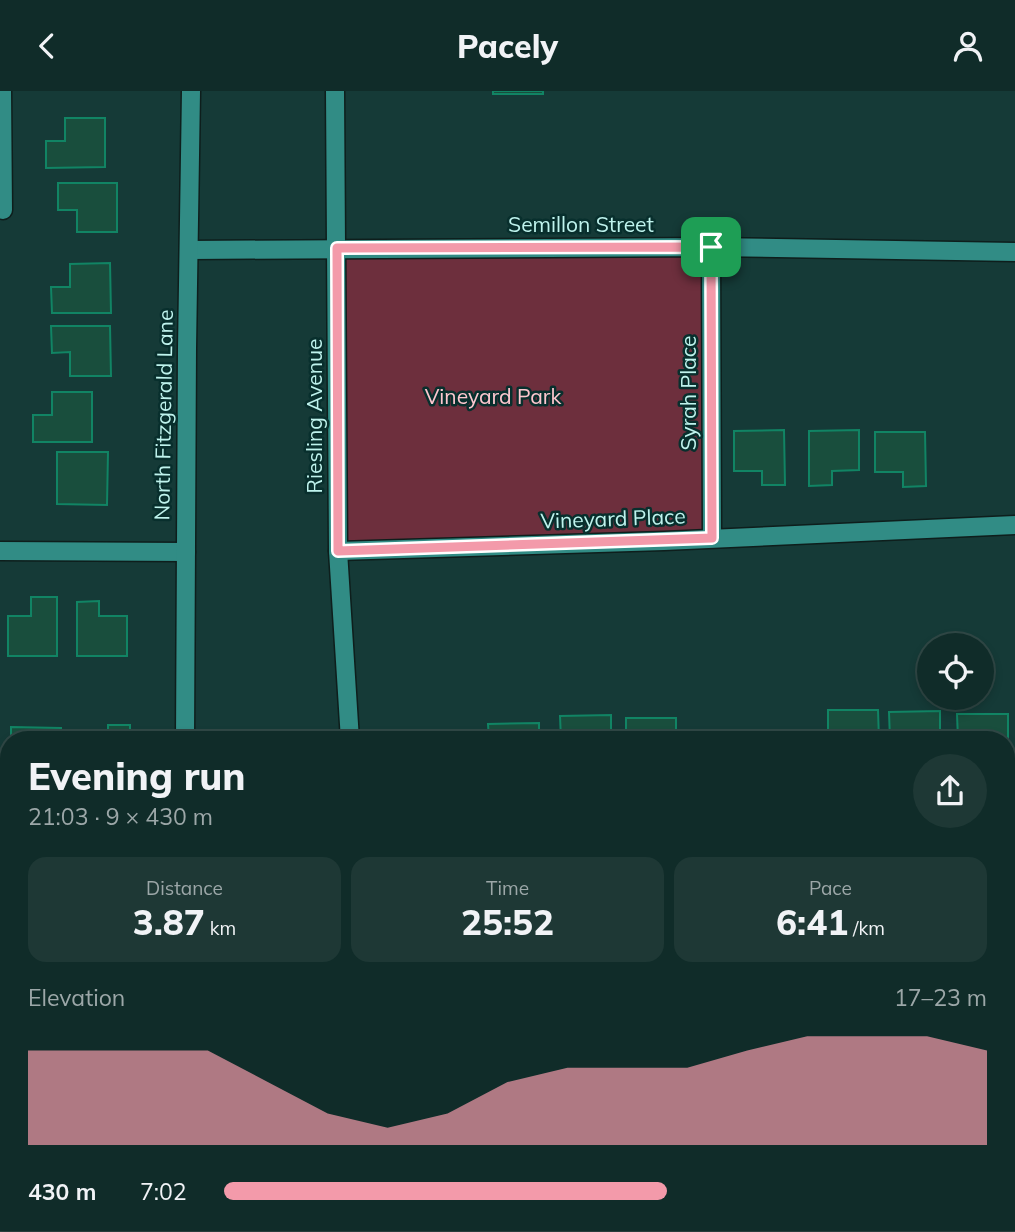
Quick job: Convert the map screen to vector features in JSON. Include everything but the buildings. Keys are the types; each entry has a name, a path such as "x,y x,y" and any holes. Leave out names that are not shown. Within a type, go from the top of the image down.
{"street":[{"path":"2,91 3,210"},
{"name":"North Fitzgerald Lane","path":"185,731 191,91"},
{"name":"Riesling Avenue","path":"335,91 338,551 349,731"},
{"name":"Semillon Street","path":"190,250 711,247 1015,252"},
{"name":"Syrah Place","path":"711,247 712,538"},
{"name":"Vineyard Place","path":"338,551 1015,525"},
{"path":"0,551 186,552"}],"green space":[{"name":"Vineyard Park","path":"711,247 712,538 338,551 337,248"}],"route":[{"path":"711,247 712,538 338,551 337,248 711,247"}]}
